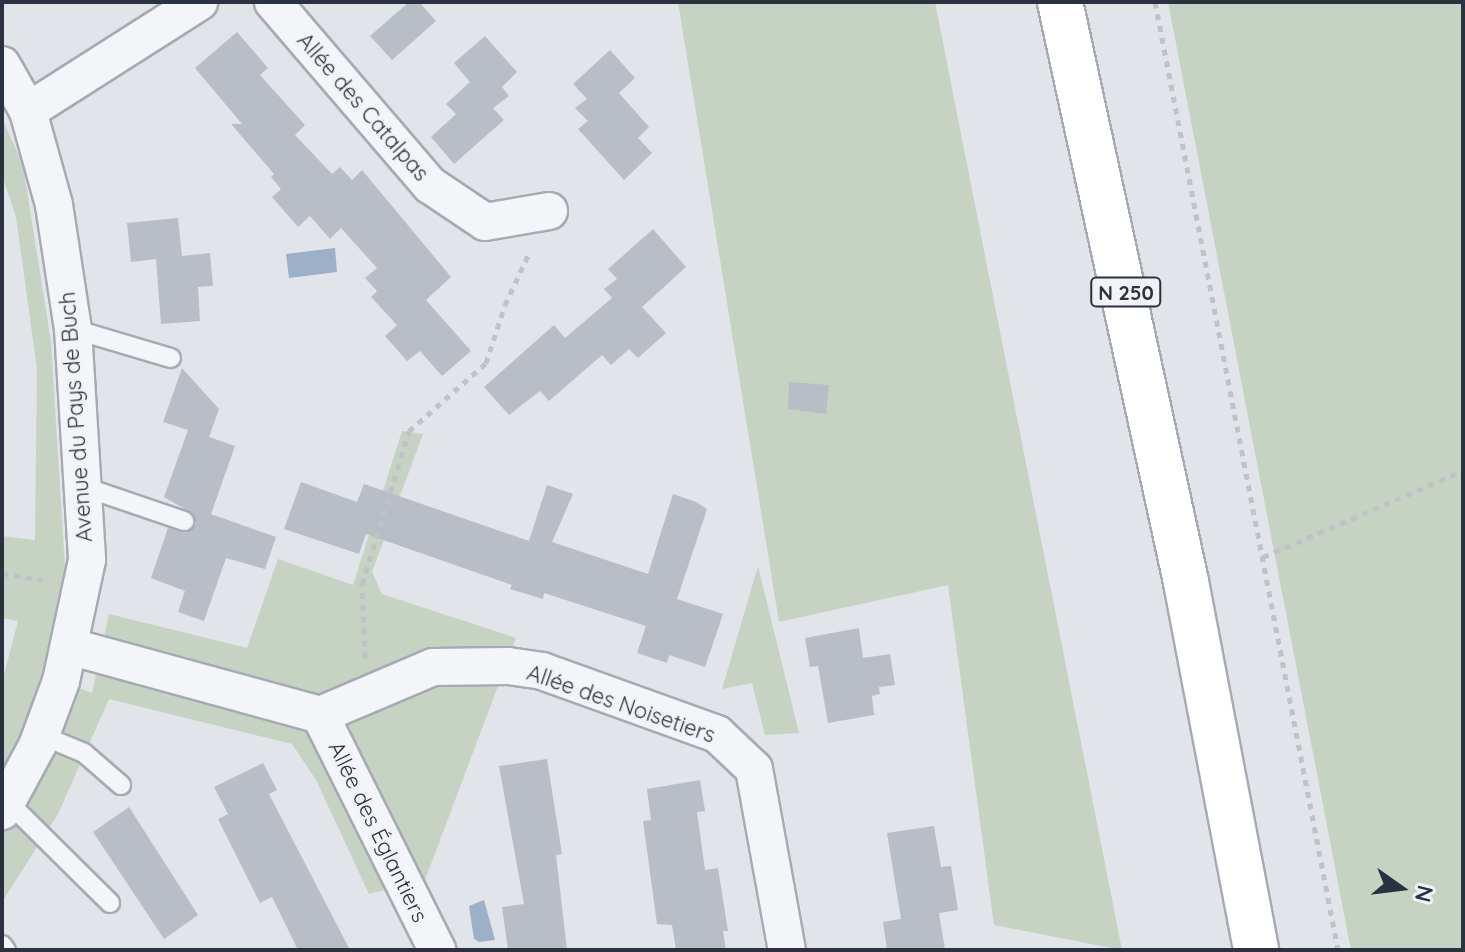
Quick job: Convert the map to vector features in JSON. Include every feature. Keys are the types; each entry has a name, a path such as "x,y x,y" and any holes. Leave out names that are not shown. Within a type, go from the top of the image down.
{"main road":[{"name":"N 250","path":"1060,2 1180,551 1256,950"}],"street":[{"path":"28,111 199,2"},
{"name":"Allée des Catalpas","path":"273,2 430,185 485,222 549,211"},
{"name":"Avenue du Pays de Buch","path":"2,65 28,111 54,205 73,329 87,560 72,647 41,735 5,806"},
{"path":"72,647 320,715"},
{"name":"Allée des Noisetiers","path":"320,715 367,691 433,667 508,666 542,671 717,734 754,769 787,950"},
{"name":"Allée des Églantiers","path":"320,715 437,950"}],"lane":[{"path":"73,329 171,358"},
{"path":"84,487 184,521"},
{"path":"41,735 84,753 121,785"},
{"path":"5,806 110,903"},
{"path":"2,945 6,950"}],"path":[{"path":"1155,2 1338,950"},
{"path":"367,691 362,584 409,431 486,363 505,305 549,211"},
{"path":"1263,557 1463,471"},
{"path":"2,573 82,587"}],"green space":[{"path":"678,2 935,2 1122,950 994,925 948,585 779,622"},
{"path":"1168,2 1463,2 1463,950 1351,950"},
{"path":"2,118 23,165 51,342 66,584 61,681 92,693 109,614 247,648 278,559 353,585 402,431 423,434 372,572 382,594 516,638 425,880 369,894 316,780 292,744 109,699 58,814 2,902 2,682 18,621 2,618 2,536 35,540 37,369 16,217 2,175"},
{"path":"758,566 799,733 765,735 752,683 722,689"}],"water":[{"path":"335,248 337,272 289,278 286,254"},
{"path":"484,900 495,940 479,942 474,939 469,906"}],"building":[{"path":"409,2 419,2 436,21 392,60 370,36"},
{"path":"237,32 268,68 260,75 305,125 295,135 332,174 340,167 352,180 362,170 451,277 426,300 471,351 442,376 420,351 407,361 385,336 397,325 371,297 377,291 365,278 377,268 341,228 330,239 310,216 298,227 272,197 281,189 271,177 274,174 231,124 242,124 195,68"},
{"path":"485,36 517,72 502,87 509,96 493,108 504,120 454,164 431,137 456,114 446,104 470,82 454,63"},
{"path":"610,50 635,78 619,93 649,127 638,138 652,153 624,180 578,129 588,121 575,108 587,99 573,84"},
{"path":"178,218 182,256 210,253 213,286 198,287 200,321 161,324 156,259 131,262 127,223"},
{"path":"653,229 686,267 642,307 666,333 638,358 629,349 611,365 602,355 549,401 540,391 509,415 484,387 554,325 565,338 612,298 604,289 617,279 608,269"},
{"path":"182,368 219,409 209,437 235,446 211,514 276,537 265,569 226,558 204,621 178,612 185,591 151,578 168,528 186,533 196,524 192,513 164,497 188,430 163,422"},
{"path":"789,382 829,385 826,414 788,409"},
{"path":"301,482 357,502 364,484 529,541 547,485 573,494 552,542 648,574 673,494 696,502 707,509 677,599 723,614 705,667 669,655 667,663 637,653 646,626 544,593 543,599 510,589 512,585 366,534 359,554 284,529"},
{"path":"859,628 863,658 890,654 895,685 879,687 880,694 872,696 874,715 828,723 818,666 810,667 805,638"},
{"path":"547,759 562,854 556,855 567,950 508,950 502,907 524,904 499,766"},
{"path":"263,763 277,790 269,794 350,950 298,950 272,897 260,903 218,819 228,814 214,787"},
{"path":"700,780 705,811 697,812 705,870 718,868 728,931 723,931 726,950 676,950 672,925 657,924 643,821 651,820 647,789"},
{"path":"129,807 198,915 164,939 93,832"},
{"path":"934,826 941,867 951,866 958,910 939,913 945,950 887,950 883,922 901,919 887,833"}]}
